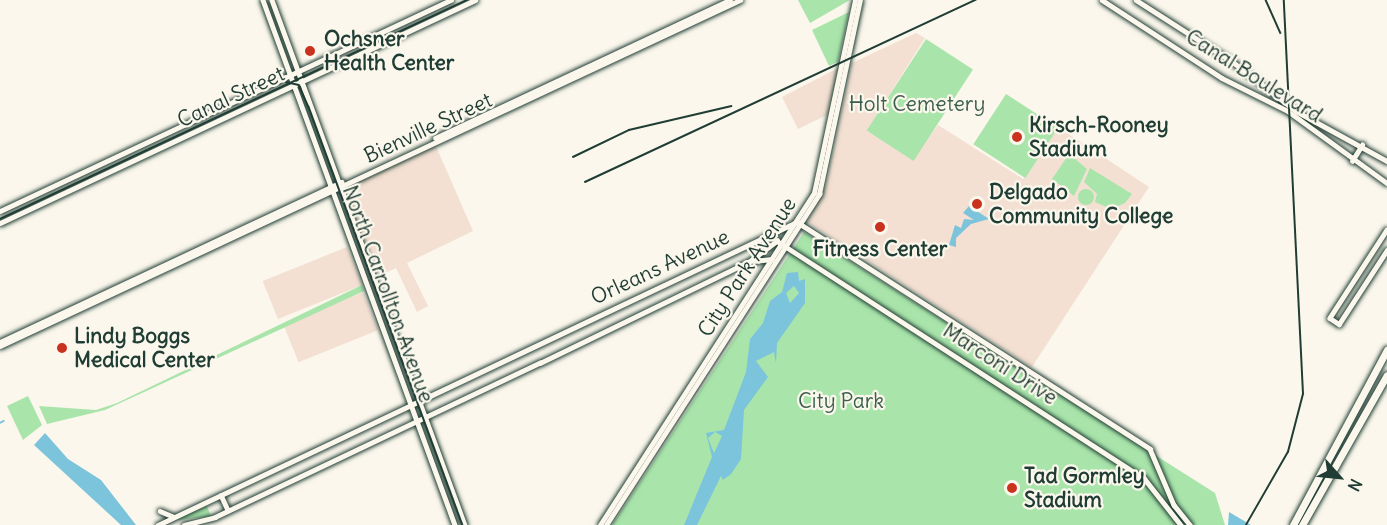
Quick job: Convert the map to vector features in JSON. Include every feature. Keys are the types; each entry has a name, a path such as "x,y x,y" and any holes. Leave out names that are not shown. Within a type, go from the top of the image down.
{"highway":[{"path":"1293,525 1387,344"},
{"path":"1360,393 1387,350"},
{"path":"1302,525 1370,400 1387,375"},
{"path":"1370,400 1387,380"}],"main road":[{"name":"Canal Street","path":"0,212 451,0"},
{"name":"Canal Street","path":"0,223 475,0"}],"street":[{"name":"North Carrollton Avenue","path":"263,0 455,525"},
{"name":"North Carrollton Avenue","path":"272,0 331,155 465,525"},
{"name":"Bienville Street","path":"435,138 730,0"},
{"name":"Bienville Street","path":"0,344 740,0"},
{"name":"City Park Avenue","path":"797,224 818,182 855,0"},
{"name":"City Park Avenue","path":"797,224 826,174 860,0"},
{"name":"Canal Boulevard","path":"1102,0 1222,78 1288,111 1352,160 1387,183"},
{"name":"Canal Boulevard","path":"1136,0 1233,62 1296,111 1362,145 1387,161"},
{"path":"278,41 286,38"},
{"path":"307,118 315,115"},
{"path":"1352,160 1362,145"},
{"path":"321,159 331,155"},
{"path":"341,214 351,210"},
{"path":"785,244 797,224 1150,449 1174,505 1190,525"},
{"name":"Orleans Avenue","path":"158,525 797,224"},
{"path":"1387,230 1330,318 1339,324 1387,250"},
{"name":"Orleans Avenue","path":"185,525 228,510 750,261 771,243 785,244"},
{"name":"City Park Avenue","path":"600,525 772,259 785,244"},
{"name":"City Park Avenue","path":"606,525 785,244"},
{"name":"Marconi Drive","path":"785,244 1144,478 1181,525"},
{"path":"1369,257 1378,263"},
{"path":"750,261 772,259"},
{"path":"368,287 377,284"},
{"path":"221,495 228,510"},
{"path":"160,511 174,517"}],"shaded area":[{"name":"Delgado Community College","path":"916,33 925,38 867,131 915,156 938,125 1023,179 1058,127 1149,187 1032,367 807,222 826,186 852,63"},
{"path":"838,68 829,114 798,129 782,97"},
{"path":"435,144 473,231 407,263 428,306 417,312 396,268 379,276 346,188"},
{"path":"347,247 362,285 278,319 263,281"},
{"path":"363,292 378,330 299,362 283,324"}],"green space":[{"path":"798,0 850,0 810,23"},
{"path":"849,12 838,62 829,66 812,30"},
{"name":"Holt Cemetery","path":"926,39 973,69 914,161 867,130"},
{"name":"Kirsch-Rooney Stadium","path":"1006,94 1058,128 1025,178 973,144"},
{"path":"1069,154 1087,169 1074,196 1052,179"},
{"path":"1090,168 1132,194 1125,203 1111,209 1095,202 1097,194 1084,182"},
{"path":"1086,189 1094,197 1086,205 1078,197"},
{"name":"City Park","path":"804,232 1215,493 1225,525 612,525"},
{"path":"362,285 364,291 105,410 47,424 39,406 96,410 117,403"},
{"path":"28,396 42,425 23,440 7,406"},
{"path":"206,504 211,516 170,521"}],"water":[{"path":"969,206 989,219 971,224 956,238 956,247 949,245 955,225 961,228 964,219 974,220 963,213"},
{"path":"798,272 799,281 805,279 805,303 777,343 776,364 774,352 756,361 768,377 744,410 741,459 731,474 723,480 721,476 697,525 684,525 712,457 706,433 724,430 746,372 750,339 763,323 770,301 782,292 787,273","holes":["794,286 799,293 790,303 786,293","715,432 722,436 714,453 708,438"]},
{"path":"45,433 68,459 101,480 136,525 121,525 34,445"},
{"path":"1229,512 1251,525 1228,525"}],"waterway":[{"path":"0,423 4,421"}],"tram line":[{"path":"0,219 467,0"},
{"path":"286,82 299,85 309,107 463,525"}],"railway":[{"path":"585,182 976,0"},
{"path":"1266,0 1281,33"},
{"path":"1246,525 1288,452 1303,394 1284,0"},
{"path":"573,157 629,130 731,106"}],"place":[{"name":"Ochsner Health Center","path":"310,51"},
{"name":"Kirsch-Rooney Stadium","path":"1017,137"},
{"name":"Delgado Community College","path":"977,204"},
{"name":"Fitness Center","path":"880,227"},
{"name":"Lindy Boggs Medical Center","path":"62,348"},
{"name":"Tad Gormley Stadium","path":"1012,488"}]}
